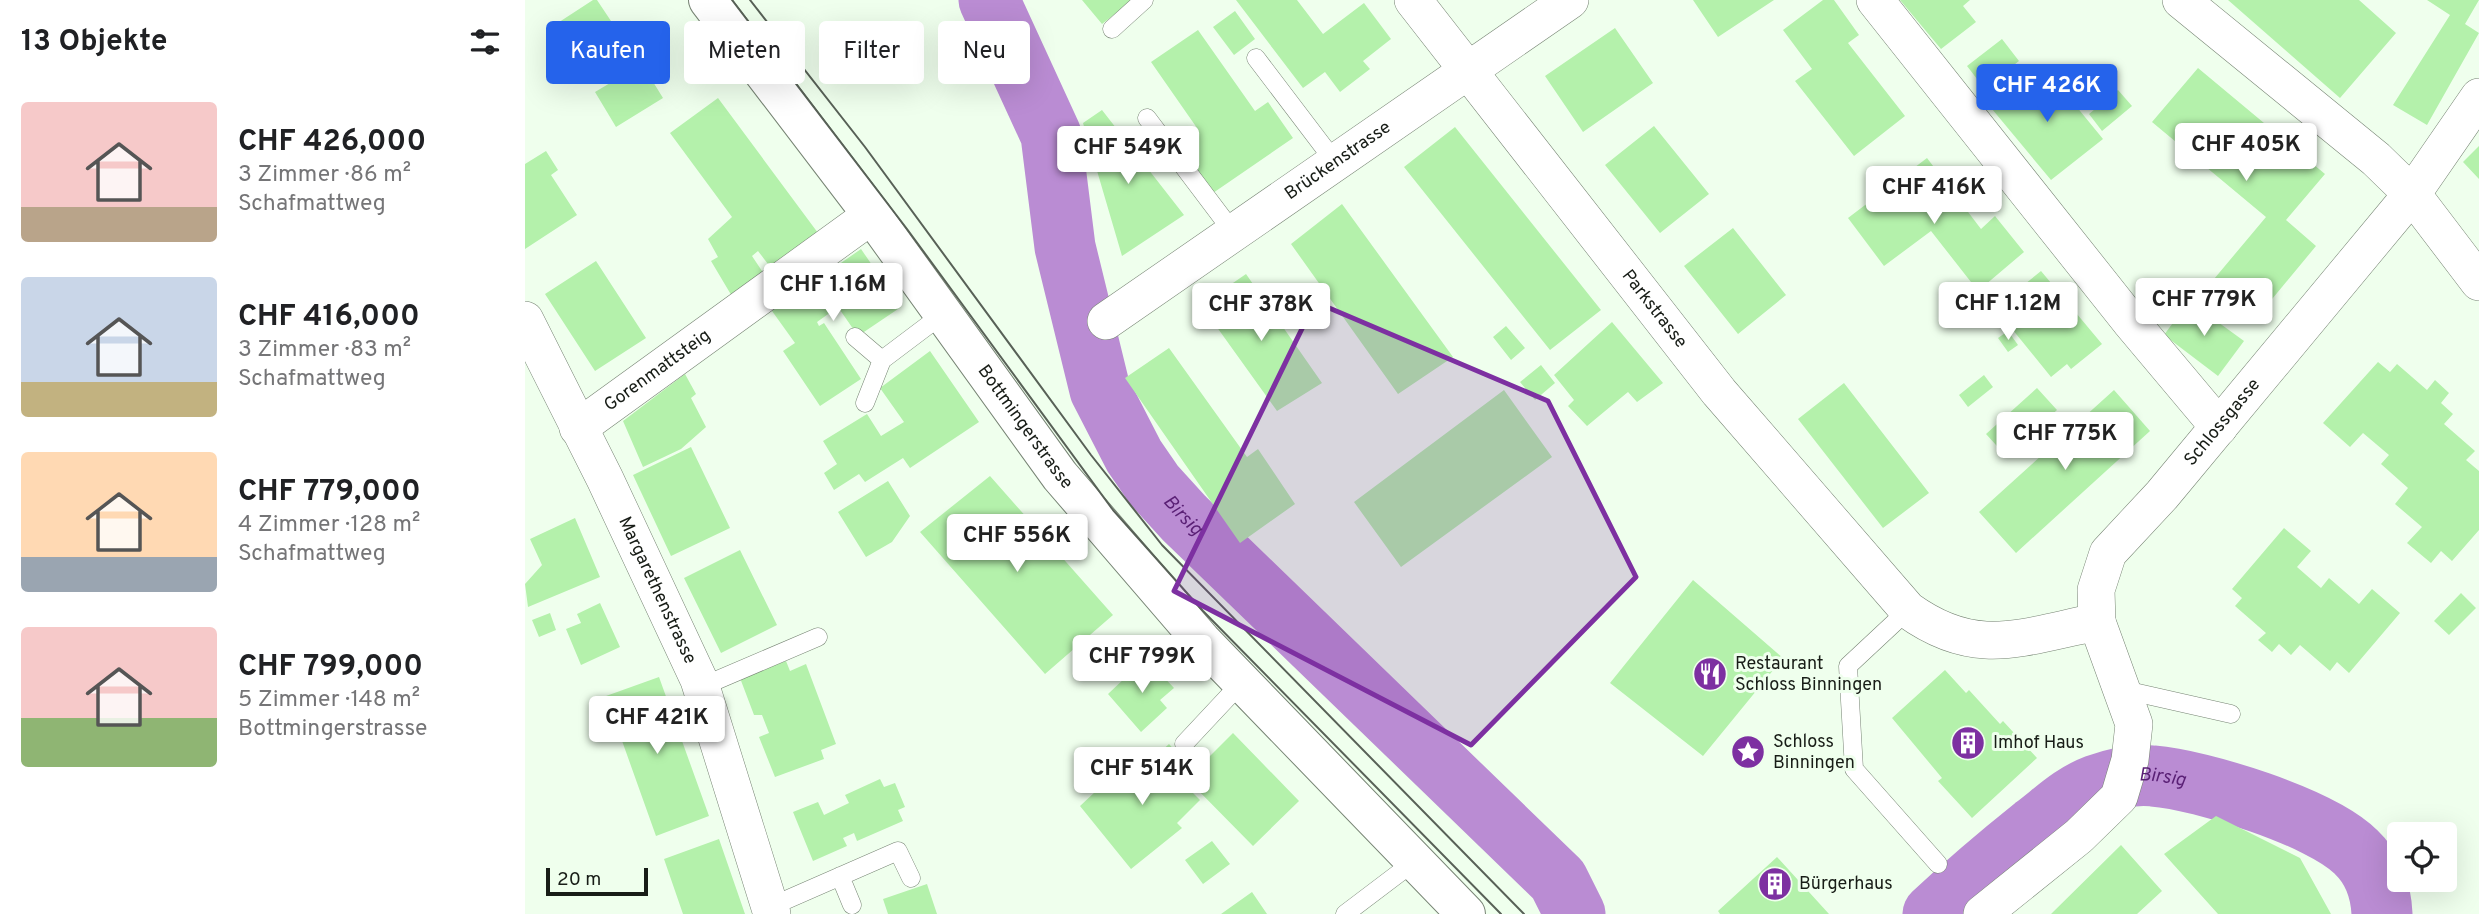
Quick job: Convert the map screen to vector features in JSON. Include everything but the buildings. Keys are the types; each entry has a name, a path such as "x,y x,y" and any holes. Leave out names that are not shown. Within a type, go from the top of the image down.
{"main road":[{"name":"Bottmingerstrasse","path":"708,0 872,215 1060,476 1242,682 1466,914"}],"street":[{"name":"Parkstrasse","path":"1413,0 1719,392 1908,610"},
{"name":"Brückenstrasse","path":"1105,321 1570,0"},
{"path":"1875,0 2130,321 2219,427"},
{"path":"2181,0 2376,159 2412,194 2479,282"},
{"name":"Schlossgasse","path":"1982,914 2078,836 2119,797 2130,760 2134,724 2097,622 2096,590 2108,553 2219,427 2412,194 2479,97"},
{"name":"Gorenmattsteig","path":"578,428 872,215"},
{"name":"Margarethenstrasse","path":"525,320 605,479 701,688 771,911"},
{"path":"1908,610 1933,628 1966,639 1992,643 2097,622"}],"lane":[{"path":"1112,29 1144,0"},
{"path":"1256,58 1335,162"},
{"path":"1147,118 1233,232"},
{"path":"865,403 882,360 943,314"},
{"path":"855,337 882,360"},
{"path":"1908,610 1848,666 1854,769 1938,864"},
{"path":"701,688 818,637"},
{"path":"1184,744 1242,682"},
{"path":"2124,699 2138,693 2231,714"},
{"path":"771,911 840,876 898,851 911,878"},
{"path":"1345,914 1415,861"},
{"path":"840,876 852,905"}],"highlighted area":[{"path":"1315,302 1548,401 1636,577 1471,745 1174,591"}],"waterway":[{"name":"Birsig","path":"989,0 1051,135 1065,247 1100,390 1134,456 1154,485 1184,518 1558,880 1575,914"},
{"name":"Birsig","path":"1933,914 1995,859 2071,798 2103,783 2146,776 2174,779 2260,802 2339,839 2362,858 2371,873 2378,888 2382,914"}],"tram line":[{"path":"732,0 907,229 1113,510 1203,611 1501,914"},
{"path":"750,0 865,147 1091,455 1162,545 1524,914"}],"place":[{"name":"Restaurant Schloss Binningen","path":"1710,674"},
{"name":"Imhof Haus","path":"1968,743"},
{"name":"Schloss Binningen","path":"1748,752"},
{"name":"Bürgerhaus","path":"1775,884"}]}
